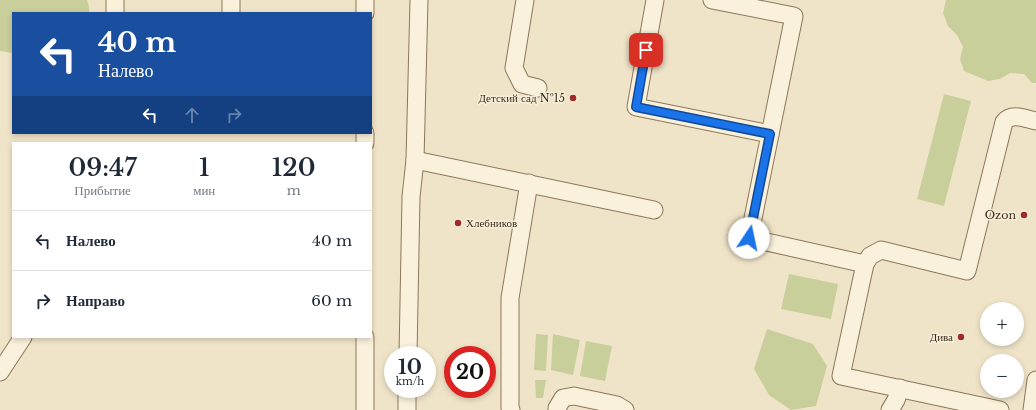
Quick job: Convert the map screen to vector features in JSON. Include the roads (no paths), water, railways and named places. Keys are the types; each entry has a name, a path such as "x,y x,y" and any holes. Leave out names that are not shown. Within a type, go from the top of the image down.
{"street":[{"path":"115,0 115,12"},
{"path":"231,0 231,12"},
{"path":"365,0 365,12"},
{"path":"408,346 411,197 415,160 419,0"},
{"path":"525,0 514,68 522,84 538,88"},
{"path":"656,0 630,106 770,134"},
{"path":"712,0 794,16 749,238 864,264"},
{"path":"1000,410 841,376 864,264 870,256 882,250 967,270 1004,122 1008,118 1014,116 1036,121"},
{"path":"415,160 654,210"},
{"path":"511,410 510,298 529,183"},
{"path":"0,372 22,338"},
{"path":"365,338 365,410"},
{"path":"1032,410 1036,380"},
{"path":"890,410 896,400 900,388"},
{"path":"557,410 563,398 574,396 617,405 625,410"},
{"path":"407,410 408,398"}],"place":[{"name":"Детский сад №15","path":"573,98"},
{"name":"Ozon","path":"1024,215"},
{"name":"Хлебников","path":"458,223"},
{"name":"Дива","path":"961,337"}]}
